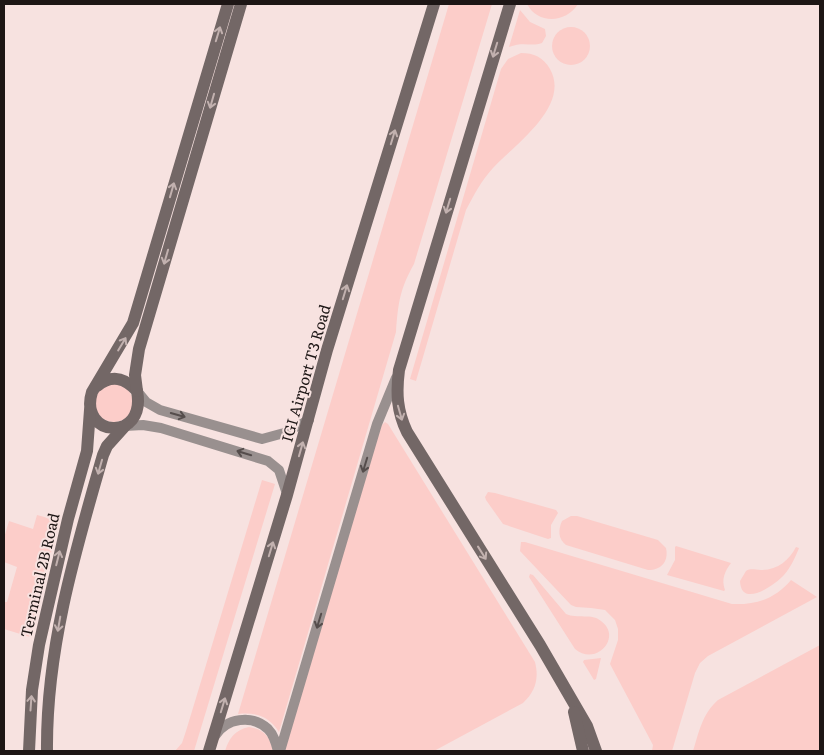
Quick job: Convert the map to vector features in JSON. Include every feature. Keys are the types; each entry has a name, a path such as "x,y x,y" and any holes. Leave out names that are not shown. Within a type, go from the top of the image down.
{"main road":[{"path":"228,4 133,323 92,392 90,408 96,421 102,425 116,428 125,426 136,416 139,408 135,375 139,349 241,4"},
{"name":"IGI Airport T3 Road","path":"210,748 287,495 327,350 434,4"},
{"path":"510,4 399,370 397,405 407,432 540,645 588,726 596,751"},
{"path":"97,386 110,379 118,379 126,381 138,391"},
{"name":"Terminal 2B Road","path":"29,751 32,690 39,645 68,519 87,451 90,408"},
{"name":"Terminal 2B Road","path":"47,751 54,650 61,608 103,455 107,446 125,426"},
{"path":"568,692 583,751"}],"street":[{"path":"279,751 377,424 399,370"},
{"path":"138,391 146,402 160,410 262,439 284,433 309,420"},
{"path":"125,426 143,425 160,428 268,461 279,470 287,495"},
{"path":"210,748 217,734 225,725 236,720 248,720 259,723 268,730 275,740 279,751"}],"shaded area":[{"path":"449,4 492,4 414,264 403,289 399,304 396,332 279,732 271,722 262,716 238,714"},
{"path":"527,4 578,4 567,15 552,19 538,16"},
{"path":"520,10 530,22 545,29 546,36 542,43 519,44 509,47"},
{"path":"571,27 585,32 590,46 585,60 571,65 557,60 552,46 557,32"},
{"path":"521,53 538,56 550,69 554,83 553,97 547,111 537,124 485,178 466,210 416,381 410,379 501,69 508,59"},
{"path":"114,384 127,390 133,403 127,416 114,422 101,416 95,403 101,390"},
{"path":"385,422 535,662 537,673 534,689 523,703 434,751 284,751 381,426"},
{"path":"262,480 275,484 194,751 175,751 182,743 186,731"},
{"path":"488,492 556,510 558,513 551,525 551,538 548,539 503,524 486,500 485,497"},
{"path":"37,515 59,521 30,637 4,629 4,602 7,602 17,567 4,562 4,538 9,521 33,529"},
{"path":"571,516 577,516 658,540 666,548 665,561 657,569 648,570 566,545 560,537 560,528 562,521"},
{"path":"521,542 732,604 764,600 785,587 791,580 817,597 708,656 700,663 695,673 672,751 652,751 653,745 610,664 618,640 618,629 615,620 605,610 571,605 520,551"},
{"path":"676,546 731,563 724,575 725,590 667,575 675,560"},
{"path":"796,547 799,548 791,566 773,584 766,589 752,594 746,593 742,589 740,581 746,571 751,569 767,570 778,566 790,556"},
{"path":"530,574 533,575 566,614 593,617 601,621 607,628 609,635 608,642 604,648 591,654 583,654 575,649 529,577"},
{"path":"820,645 820,751 693,751 705,717 718,700"},
{"path":"601,658 596,679 594,680 583,662 584,660"},
{"path":"249,727 266,734 273,751 225,751 233,735"}]}
